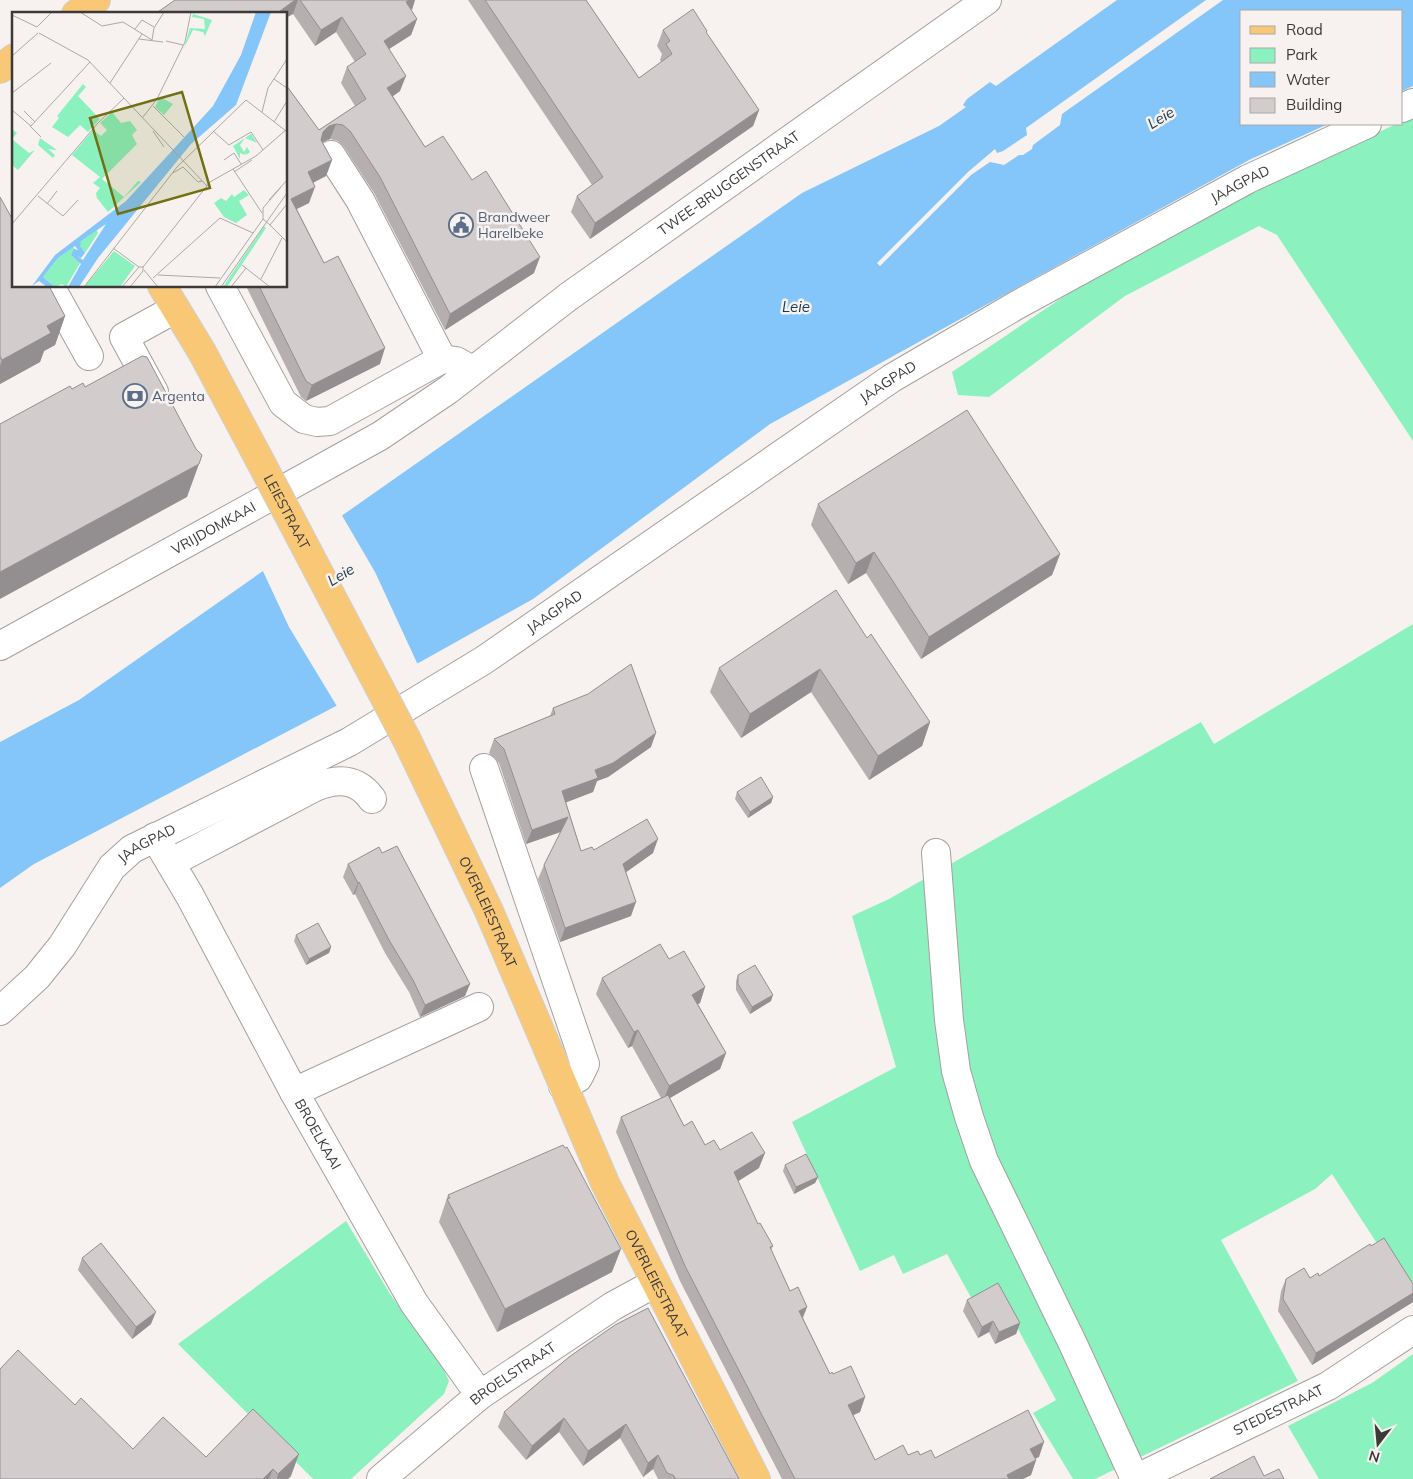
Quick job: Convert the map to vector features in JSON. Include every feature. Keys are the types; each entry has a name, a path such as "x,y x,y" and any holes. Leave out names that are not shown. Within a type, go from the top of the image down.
{"main road":[{"path":"79,12 96,0"},
{"path":"0,69 12,60"},
{"name":"LEIESTRAAT","path":"168,298 202,352 407,740"},
{"name":"OVERLEIESTRAAT","path":"407,740 489,911 605,1183 756,1479"}],"street":[{"name":"TWEE-BRUGGENSTRAAT","path":"472,370 568,296 987,0"},
{"name":"JAAGPAD","path":"0,1011 37,978 62,946 112,867 132,849 349,742 484,660 892,378 1017,305 1248,179 1365,125"},
{"path":"331,155 360,200 442,359"},
{"path":"51,288 89,356"},
{"path":"221,288 283,404 304,418 317,422 330,421 442,359 456,361 472,370"},
{"path":"166,414 124,336 168,298"},
{"name":"VRIJDOMKAAI","path":"0,646 380,436 448,390 472,370"},
{"path":"484,768 585,1064 578,1078 563,1086"},
{"path":"172,862 315,787 331,781 339,780 355,783 372,799"},
{"name":"BROELKAAI","path":"156,837 172,862 294,1092 414,1303 480,1395"},
{"path":"936,853 949,1020 956,1071 969,1117 984,1161 1073,1344 1135,1479"},
{"path":"294,1092 479,1007"},
{"name":"BROELSTRAAT","path":"381,1479 480,1395 613,1306 655,1283"},
{"name":"STEDESTRAAT","path":"1135,1479 1328,1386 1413,1330"}],"green space":[{"path":"1413,116 1413,441 1277,235 1259,226 1125,296 989,397 958,395 952,372 1066,295 1260,188 1394,125 1403,125 1403,121"},
{"path":"1413,624 1413,1299 1332,1174 1315,1189 1221,1240 1298,1381 1095,1479 1073,1479 1033,1413 1056,1400 995,1286 973,1301 947,1254 903,1274 894,1255 860,1271 792,1122 896,1067 852,916 889,899 1201,722 1214,744"},
{"path":"346,1221 390,1294 442,1366 449,1381 444,1394 351,1479 313,1479 178,1344"},
{"path":"1413,1354 1413,1479 1319,1479 1288,1426 1372,1383"}],"water":[{"name":"Leie","path":"1117,0 1206,0 1026,128 1027,135 1003,151 997,153 995,149 968,172 877,263 880,266 971,175 990,162 1004,165 1032,149 1033,145 1060,125 1062,114 1223,0 1413,0 1413,86 1403,91 1403,10 1240,10 1240,125 1326,125 1249,160 770,424 533,599 422,661 34,864 0,888 0,742 79,700 802,193 939,126 966,107 963,105 967,99 990,82 996,86"}],"pier":[{"path":"340,512 375,572 418,665 338,708 289,627 261,567"}],"building":[{"path":"175,0 295,0 279,12 158,12"},
{"path":"300,0 409,0 406,2 417,19 384,41 406,76 387,88 425,147 443,136 472,180 486,171 540,257 450,314 380,177 350,131 343,125 329,126 323,132 321,140 332,160 308,172 315,187 291,199 324,263 338,256 385,348 312,385 306,381 260,288 288,288 288,88 319,130 366,99 347,67 366,54 342,17 321,30"},
{"path":"485,0 586,0 639,78 672,54 666,44 670,41 663,30 693,9 706,32 759,110 595,223 577,196 603,177"},
{"path":"0,197 12,218 12,288 50,288 65,316 47,326 51,333 2,360 0,356"},
{"path":"142,356 147,357 196,449 202,455 199,464 0,572 0,424 70,386 72,389 83,383 85,387"},
{"path":"967,410 1060,554 929,637 874,552 856,563 818,504"},
{"path":"836,590 867,638 871,634 930,722 878,756 820,669 750,714 719,668"},
{"path":"631,664 656,733 613,763 595,770 598,778 562,791 581,851 592,847 594,850 647,819 658,839 623,864 636,902 565,928 544,865 568,817 532,830 504,749 494,739 555,714 553,708 588,694"},
{"path":"761,777 773,797 750,812 737,792"},
{"path":"397,846 470,984 425,1005 348,864 379,847 382,853"},
{"path":"318,923 331,947 309,959 296,935"},
{"path":"660,944 669,959 684,951 705,987 692,995 726,1053 669,1086 638,1030 634,1032 602,978"},
{"path":"755,965 773,995 752,1007 738,984 738,975"},
{"path":"668,1095 684,1126 692,1121 705,1145 714,1140 720,1150 752,1132 765,1153 734,1172 758,1224 760,1223 773,1246 770,1247 790,1291 798,1287 807,1307 799,1311 830,1374 851,1366 865,1397 848,1405 875,1460 903,1445 908,1455 918,1451 920,1455 931,1450 935,1458 1028,1410 1044,1442 1030,1449 1036,1460 1007,1475 1009,1479 795,1479 685,1266 621,1117"},
{"path":"563,1145 565,1148 567,1147 621,1249 505,1309 447,1199 450,1198 448,1195"},
{"path":"806,1154 818,1177 796,1187 785,1165"},
{"path":"1384,1238 1413,1284 1413,1293 1316,1353 1283,1299 1286,1279 1304,1268 1310,1278 1318,1273 1319,1276 1370,1244 1371,1246"},
{"path":"101,1243 156,1312 136,1327 82,1258"},
{"path":"998,1283 1020,1323 999,1332 993,1321 982,1327 967,1300"},
{"path":"648,1308 739,1479 676,1479 673,1475 667,1473 658,1455 648,1463 626,1424 588,1451 564,1418 532,1446 504,1412 569,1357 615,1325"},
{"path":"18,1350 75,1405 81,1398 133,1449 163,1417 206,1457 253,1409 299,1454 278,1474 273,1469 263,1479 0,1479 0,1369"},
{"path":"1254,1456 1264,1476 1279,1469 1284,1479 1210,1479"}],"place":[{"name":"Brandweer Harelbeke","path":"461,225"},
{"name":"Argenta","path":"135,396"}]}
